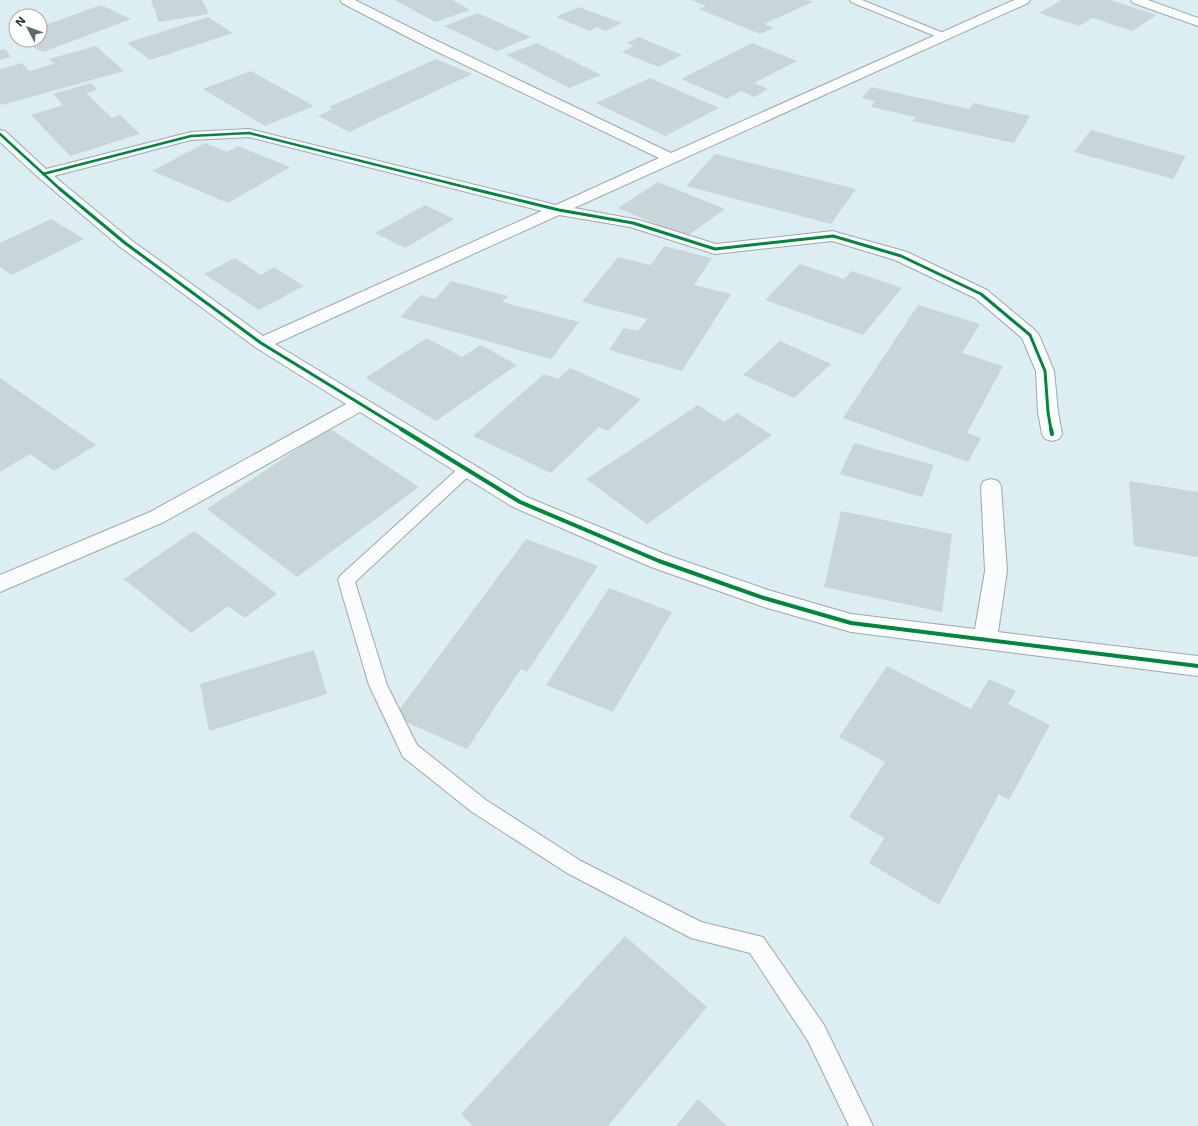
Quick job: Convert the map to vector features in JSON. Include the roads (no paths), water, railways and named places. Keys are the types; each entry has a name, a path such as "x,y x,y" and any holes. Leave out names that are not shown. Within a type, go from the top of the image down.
{"street":[{"path":"346,0 426,41 672,159"},
{"path":"261,343 1024,0"},
{"path":"1137,0 1198,22"},
{"path":"42,174 191,136 249,133 559,210 633,223 715,249 833,236 901,256 981,294 1030,335 1045,371 1048,412 1052,434"},
{"path":"3,141 125,244 261,343 467,470 528,505 659,561 764,598 851,623 1198,666"},
{"path":"0,584 157,517 360,404"},
{"path":"985,640 996,571 991,486"}],"lane":[{"path":"854,0 943,36"},
{"path":"467,470 346,580 378,685 410,751 479,806 574,867 698,931 756,944 816,1033 861,1126"}]}
